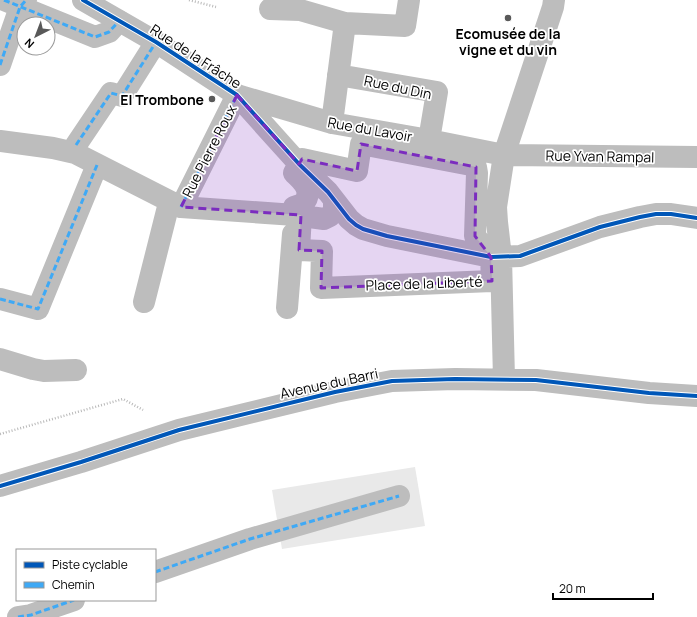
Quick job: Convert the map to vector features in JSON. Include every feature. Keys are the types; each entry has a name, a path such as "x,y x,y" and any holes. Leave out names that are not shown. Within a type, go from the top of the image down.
{"street":[{"name":"Rue de la Frâche","path":"83,0 156,42 237,95 299,164 334,200 349,219 363,229 387,236 496,257 520,256 600,226 640,217 656,214 671,214 697,218"},
{"path":"270,9 300,10 345,22 405,26 409,0"},
{"path":"504,379 496,257 496,207 504,155 554,0"},
{"path":"0,65 17,2 94,37 109,32 119,21"},
{"path":"332,123 345,22"},
{"path":"76,145 111,93 122,96 156,42"},
{"name":"Rue du Din","path":"338,75 437,92 429,140"},
{"name":"Rue du Lavoir","path":"237,95 332,123 504,155"},
{"name":"Rue Pierre Roux","path":"144,302 175,205 237,95"},
{"path":"0,141 75,153 175,205 298,215 324,219 330,216 334,211 334,200"},
{"name":"Place de la Liberté","path":"361,144 471,165 476,168 477,173 475,236 496,257 492,280 321,288 322,251 299,250 298,215 294,207 303,204 308,196 304,183 294,173 302,159 357,171 361,144"},
{"name":"Rue Yvan Rampal","path":"504,155 697,157"},
{"path":"0,299 38,309 97,165"},
{"path":"287,308 298,215"},
{"path":"0,359 44,371 76,370"},
{"name":"Avenue du Barri","path":"0,486 81,462 179,430 335,392 392,381 504,379 536,380 649,393 697,396"},
{"path":"156,572 250,539 399,496"},
{"path":"18,617 31,615 71,601"}],"path":[{"path":"189,0 216,8"},
{"path":"0,434 123,399 179,430"}],"highlighted area":[{"path":"237,95 299,164 302,159 357,171 361,144 476,167 475,236 491,257 492,281 321,288 322,251 299,250 301,215 181,207"}],"shaded area":[{"path":"415,467 425,526 282,549 272,490"}],"marked path":[{"path":"4,0 95,37 109,32 119,21"},
{"path":"0,65 20,7 26,0"},
{"path":"76,145 111,93 122,96 156,42"},
{"path":"181,207 237,95"},
{"path":"0,299 38,309 97,165"},
{"path":"156,572 250,539 399,496"},
{"path":"18,617 31,615 71,601"}],"cycle path":[{"path":"83,0 156,42 237,95 299,164 328,192 349,219 363,229 387,236 491,257 520,256 600,227 640,217 656,214 671,214 697,218"},
{"path":"0,486 81,462 179,430 335,392 392,381 455,379 536,380 649,393 697,396"}],"place":[{"name":"Ecomusée de la vigne et du vin","path":"508,18"},
{"name":"El Trombone","path":"212,99"}]}
